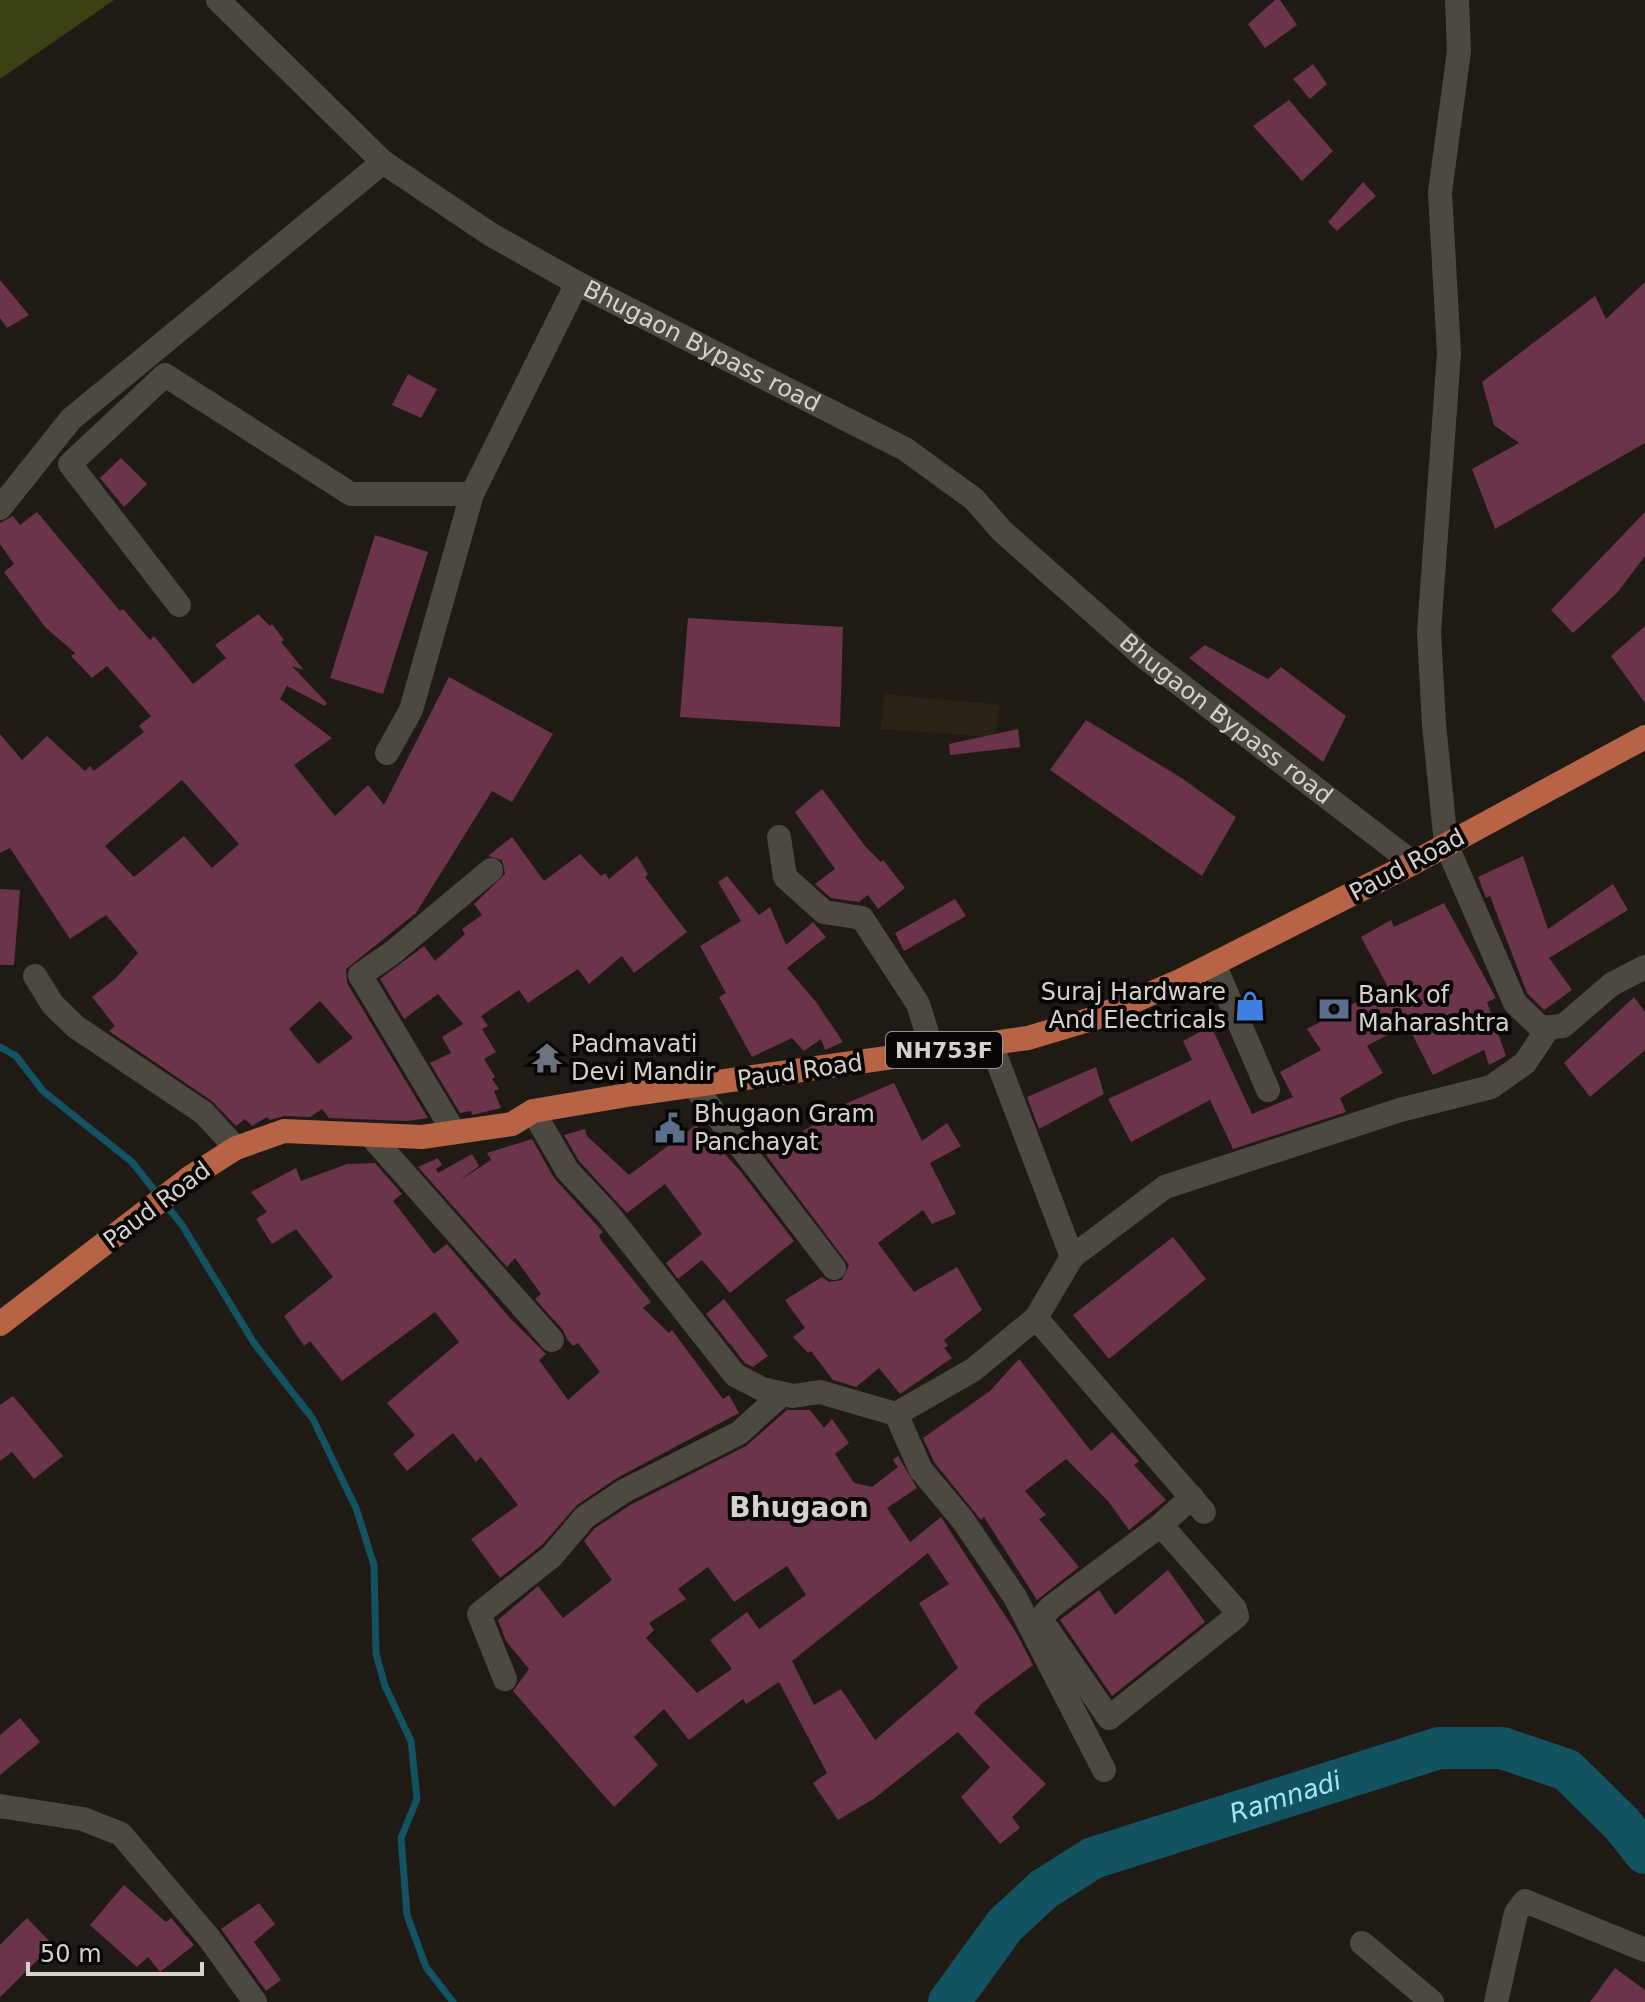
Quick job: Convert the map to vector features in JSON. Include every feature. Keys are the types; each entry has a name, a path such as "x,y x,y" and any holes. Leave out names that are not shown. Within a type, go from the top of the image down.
{"main road":[{"name":"Paud Road","path":"0,1324 192,1176 236,1148 284,1131 422,1137 512,1124 533,1111 1028,1038 1095,1018 1214,964 1413,863 1645,737"}],"street":[{"name":"Bhugaon Bypass road","path":"218,0 383,162 490,234 577,283 905,449 974,499 1002,531 1143,656 1413,863"},
{"path":"1457,0 1459,51 1440,192 1449,353 1429,632 1446,844 1515,1003 1541,1028 1563,1026 1612,984 1645,967"},
{"path":"0,508 71,419 383,162"},
{"path":"387,753 411,710 472,494 577,283"},
{"path":"179,605 70,464 165,375 351,494 472,494"},
{"path":"779,837 785,877 824,912 862,918 918,1004 933,1052"},
{"path":"454,1132 360,975 392,953 491,870"},
{"path":"1214,964 1268,1090"},
{"path":"35,976 53,1005 76,1027 204,1113 236,1148"},
{"path":"533,1111 567,1170 609,1215 735,1375 762,1389 782,1394 793,1396 820,1392 896,1414 973,1370 1036,1318 1072,1257 1165,1187 1400,1110 1491,1087 1525,1063 1549,1027"},
{"path":"991,1044 1072,1257"},
{"path":"694,1086 834,1268"},
{"path":"371,1136 552,1340"},
{"path":"1036,1318 1198,1504 1161,1525 1044,1615 1044,1624 1109,1718 1237,1616 1235,1609 1161,1525"},
{"path":"505,1679 479,1614 552,1556 585,1517 624,1491 739,1433 782,1394"},
{"path":"896,1414 921,1470 962,1519 1015,1597 1104,1770"},
{"path":"0,1806 83,1819 121,1834 209,1938 255,2002"},
{"path":"1496,2002 1516,1913 1525,1901 1645,1950"},
{"path":"1362,1943 1432,2002"}],"shaded area":[{"path":"884,694 1000,705 996,731 989,737 881,729"}],"green space":[{"path":"0,0 114,0 0,79"}],"building":[{"path":"1275,0 1280,0 1297,25 1265,48 1248,24"},
{"path":"1313,64 1327,84 1310,99 1293,79"},
{"path":"1289,100 1333,151 1302,181 1253,126"},
{"path":"1363,182 1376,196 1337,231 1328,222"},
{"path":"0,280 29,315 7,328 0,318"},
{"path":"1645,282 1645,443 1495,529 1472,469 1519,443 1494,425 1482,382 1595,296 1606,319"},
{"path":"408,374 437,389 421,418 392,405"},
{"path":"121,458 147,484 124,507 100,478"},
{"path":"37,512 120,611 123,609 150,640 154,636 193,684 226,658 215,645 258,614 270,626 272,624 284,640 281,642 304,670 292,666 327,703 325,706 287,686 280,699 332,738 294,765 335,816 368,785 384,805 449,677 553,734 512,802 492,791 416,913 346,969 347,983 428,1118 407,1121 329,1118 322,1109 310,1117 284,1116 270,1120 267,1117 252,1126 245,1119 236,1126 212,1101 109,1031 115,1026 92,997 116,978 138,953 106,915 70,939 10,848 0,853 0,734 22,760 47,736 85,771 90,766 94,771 144,732 139,726 151,716 107,666 92,678 71,656 75,653 45,627 4,572 14,564 0,544 0,523 13,516 20,525","holes":["182,780 239,844 212,868 184,836 134,877 105,846","320,1001 353,1038 318,1064 289,1029"]},
{"path":"1645,512 1645,556 1617,593 1573,633 1551,610"},
{"path":"375,535 428,552 383,694 330,678"},
{"path":"688,618 843,627 840,727 680,717"},
{"path":"1645,626 1645,703 1611,656"},
{"path":"1205,645 1268,679 1281,667 1346,716 1323,762 1189,658"},
{"path":"1086,720 1180,777 1236,817 1202,876 1050,770"},
{"path":"1018,729 1020,747 950,755 949,744"},
{"path":"822,789 865,846 881,862 883,860 905,888 878,909 868,895 859,902 831,898 815,884 835,869 795,812"},
{"path":"512,837 544,881 580,854 601,876 605,873 609,879 637,856 648,874 645,877 687,932 634,973 622,956 589,984 578,969 528,1003 519,990 481,1016 488,1026 482,1029 496,1052 484,1059 495,1077 492,1079 499,1089 494,1091 501,1108 472,1115 471,1111 460,1113 430,1063 451,1053 442,1037 463,1024 438,994 404,1019 380,979 424,946 435,961 465,934 462,929 482,915 474,904 505,874 502,860 488,856"},
{"path":"1523,856 1548,929 1613,884 1628,910 1549,958 1572,990 1544,1010 1527,993 1490,896 1486,898 1478,877"},
{"path":"727,876 759,915 770,907 786,945 813,922 826,937 787,968 816,1002 843,1042 825,1050 821,1039 804,1051 792,1038 752,1057 719,997 726,993 700,946 741,921 718,882"},
{"path":"0,889 20,890 14,965 0,965"},
{"path":"955,899 966,916 904,951 895,933"},
{"path":"1444,903 1496,998 1487,1002 1506,1056 1489,1065 1484,1050 1433,1075 1407,1024 1367,1046 1383,1073 1340,1098 1346,1112 1233,1149 1210,1100 1131,1142 1108,1099 1192,1060 1183,1041 1211,1026 1252,1114 1293,1097 1280,1072 1321,1050 1307,1029 1387,985 1361,937 1391,920 1394,927"},
{"path":"1634,997 1645,1012 1645,1050 1590,1097 1564,1063"},
{"path":"1096,1067 1104,1094 1039,1129 1027,1097"},
{"path":"894,1083 922,1141 947,1123 961,1146 930,1163 956,1214 932,1224 923,1210 878,1243 914,1292 957,1267 982,1310 944,1340 948,1346 944,1348 952,1358 900,1394 879,1368 856,1387 833,1380 811,1351 808,1353 793,1337 805,1328 785,1300 822,1277 829,1282 842,1280 849,1265 766,1155 847,1103"},
{"path":"696,1125 720,1156 724,1153 741,1172 794,1241 730,1293 702,1260 678,1279 666,1263 702,1234 665,1184 627,1213 579,1161 564,1135 585,1129 587,1136 629,1175"},
{"path":"532,1139 554,1178 603,1232 599,1235 601,1240 651,1302 643,1308 669,1333 672,1330 723,1399 729,1395 739,1413 617,1478 577,1505 542,1545 500,1578 471,1539 518,1505 481,1457 476,1462 453,1433 407,1471 393,1454 415,1435 387,1403 459,1342 435,1312 342,1381 310,1341 304,1346 284,1316 333,1277 296,1229 272,1244 256,1219 267,1212 251,1192 296,1168 301,1181 347,1164 375,1163 402,1194 393,1201 434,1254 447,1244 510,1318 546,1354 539,1360 568,1400 600,1372 578,1343 573,1346 535,1299 541,1294 515,1258 507,1267 418,1167 438,1158 442,1165 436,1169 438,1173 472,1154 479,1166 459,1181 491,1160 487,1153"},
{"path":"1173,1237 1206,1279 1109,1359 1073,1315"},
{"path":"724,1299 768,1356 753,1367 745,1363 706,1314"},
{"path":"1019,1359 1091,1451 1112,1432 1139,1461 1134,1465 1166,1500 1129,1530 1108,1501 1066,1459 1025,1491 1046,1515 1039,1519 1079,1567 1037,1600 984,1517 981,1520 934,1462 923,1438 990,1391"},
{"path":"13,1396 63,1456 34,1479 12,1452 0,1461 0,1405"},
{"path":"787,1410 810,1410 824,1428 832,1419 849,1443 835,1454 854,1483 872,1487 898,1467 893,1460 898,1456 917,1488 887,1508 910,1542 941,1517 1017,1634 1033,1665 981,1704 974,1713 1046,1784 1012,1817 1020,1828 1000,1844 961,1797 990,1767 958,1732 875,1798 838,1820 813,1783 827,1773 779,1682 746,1704 743,1699 689,1740 664,1709 634,1737 658,1765 614,1807 513,1691 529,1669 506,1641 498,1620 538,1586 563,1618 612,1580 584,1541 595,1528 632,1504 746,1446","holes":["928,1553 949,1584 919,1603 958,1668 875,1740 841,1689 814,1705 792,1661","787,1566 806,1595 759,1629 747,1612 710,1640 732,1669 697,1693 646,1638 654,1630 649,1623 686,1599 678,1589 708,1567 734,1602"]},
{"path":"1168,1570 1205,1622 1112,1696 1060,1620 1099,1590 1115,1615"},
{"path":"20,1718 40,1742 0,1775 0,1735"},
{"path":"124,1885 166,1922 171,1918 194,1945 160,1972 148,1957 137,1967 90,1925"},
{"path":"259,1903 275,1924 254,1942 281,1980 266,1991 221,1929"},
{"path":"27,1918 53,1945 0,1997 0,1945"},
{"path":"1615,1968 1645,1990 1645,2002 1590,2002"}],"waterway":[{"path":"0,1047 16,1056 43,1091 132,1162 182,1225 254,1343 313,1419 356,1508 374,1565 376,1654 385,1686 411,1741 417,1799 401,1838 407,1915 426,1967 453,2002"},
{"name":"Ramnadi","path":"949,2002 1005,1925 1044,1889 1093,1858 1439,1748 1502,1748 1567,1770 1621,1823 1645,1853"}],"place":[{"name":"Suraj Hardware And Electricals","path":"1250,1006"},
{"name":"Bank of Maharashtra","path":"1334,1009"},
{"name":"Padmavati Devi Mandir","path":"547,1058"},
{"name":"Bhugaon Gram Panchayat","path":"670,1128"}],"district":[{"name":"Bhugaon","path":"799,1507"}]}
